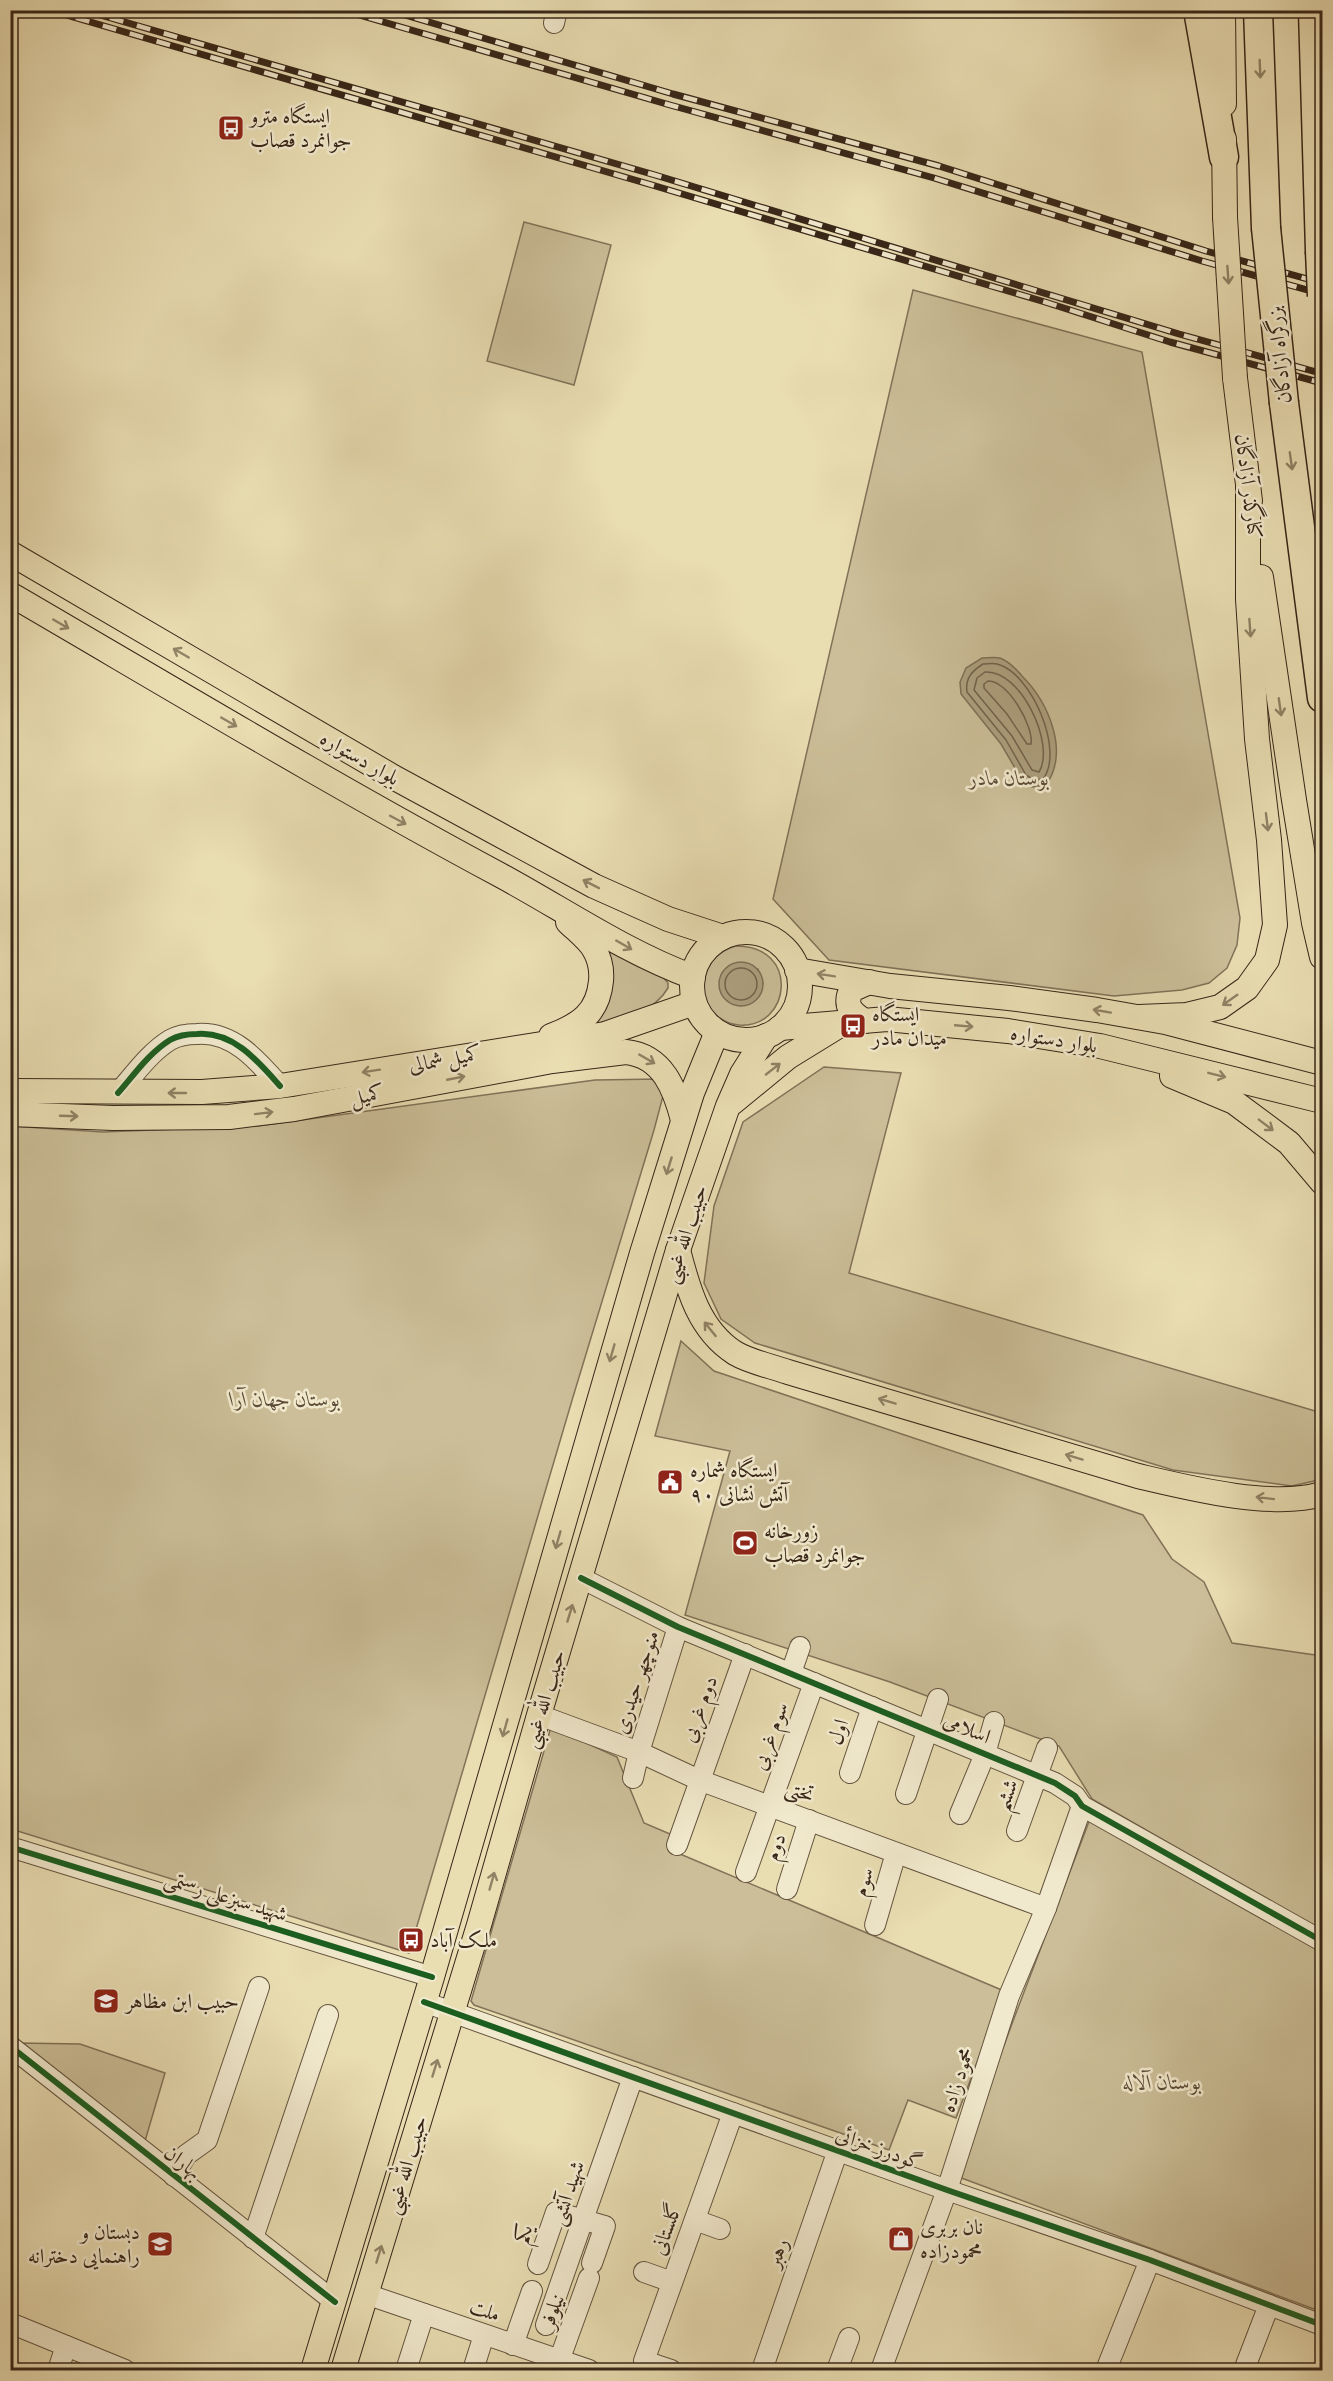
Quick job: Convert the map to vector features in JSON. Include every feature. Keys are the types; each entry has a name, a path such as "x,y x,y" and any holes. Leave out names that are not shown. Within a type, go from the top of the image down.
{"highway":[{"path":"1198,10 1224,157"},
{"name":"بزرگراه آزادگان","path":"1258,10 1266,228 1284,403 1323,698"},
{"path":"1313,10 1323,296"}],"main road":[{"name":"کنارگذر آزادگان","path":"1223,10 1225,217 1235,378 1248,485 1294,800 1314,922 1323,957"},
{"path":"1139,1017 1187,1015 1220,1007 1247,988 1267,960 1275,925 1269,840 1257,739 1248,599 1248,485"},
{"name":"بلوار دستواره","path":"10,553 395,778 584,880 668,919 723,938"},
{"name":"بلوار دستواره","path":"10,594 377,809 544,899 649,959 693,977"},
{"path":"527,1045 562,1032 586,1017 596,1006 602,974 593,947 544,899"},
{"path":"750,932 767,937 786,950 797,970 800,986 798,1002 791,1016 773,1032 750,1040 733,1039 717,1032 699,1014 694,1003 693,977 703,954 723,938 737,933 750,932"},
{"name":"بلوار دستواره","path":"797,970 869,982 1009,998 1139,1017 1323,1064"},
{"path":"728,1106 788,1057 855,1021 847,1000 851,990 869,982"},
{"name":"کمیل شمالی","path":"10,1091 202,1092 280,1086 605,1034 694,1003"},
{"name":"بلوار دستواره","path":"773,1032 887,1019 1008,1031 1100,1046 1323,1101"},
{"name":"حبیب الله غیبی","path":"314,2370 432,1977 576,1475 683,1120 717,1032"},
{"name":"حبیب الله غیبی","path":"343,2370 452,2012 678,1250 741,1074 773,1032"},
{"path":"1100,1046 1234,1102 1289,1143 1323,1182"},
{"name":"کمیل","path":"10,1114 113,1118 229,1117 294,1109 552,1061 627,1052 650,1059 657,1065 673,1088 683,1120"},
{"path":"678,1250 689,1293 706,1327 737,1354 788,1372 1181,1486 1278,1499 1323,1494"}],"street":[{"path":"118,1093 150,1056 171,1039 188,1034 209,1033 240,1046 255,1058 280,1086"},
{"name":"اسلامی","path":"581,1578 678,1627 1054,1782 1075,1796 1082,1806 1323,1941"},
{"name":"منوچهر حیدری","path":"639,1752 678,1627"},
{"path":"791,1673 800,1647"},
{"name":"دوم غربی","path":"677,1845 745,1654"},
{"name":"سوم غربی","path":"746,1872 814,1683"},
{"path":"906,1794 938,1699"},
{"name":"اول","path":"850,1773 872,1707"},
{"name":"تختی","path":"539,1715 639,1752 699,1780 1046,1908"},
{"path":"960,1814 985,1754 994,1722"},
{"name":"ششم","path":"1017,1831 1039,1776 1047,1748"},
{"path":"633,1778 639,1752"},
{"name":"محمود زاده","path":"881,2370 947,2190 1009,1996 1046,1908 1082,1806"},
{"name":"دوم","path":"787,1889 809,1820"},
{"name":"شهید سبزعلی رستمی","path":"10,1847 432,1977"},
{"name":"سوم","path":"875,1924 896,1852"},
{"path":"174,2175 186,2155 207,2140 259,1987"},
{"name":"گودرز خزائی","path":"424,2002 947,2190 1150,2260 1323,2325"},
{"path":"253,2238 328,2016"},
{"name":"بهاران","path":"10,2046 335,2302"},
{"name":"شهید آتشی","path":"546,2325 633,2077"},
{"name":"گلستانی","path":"671,2370 644,2361 733,2113"},
{"name":"رهبر","path":"762,2370 838,2151"},
{"name":"یکم","path":"538,2264 556,2212 583,2220"},
{"name":"نیلوفر","path":"548,2362 590,2270 605,2226 583,2220"},
{"path":"695,2220 720,2229"},
{"path":"1106,2370 1150,2260"},
{"path":"644,2272 672,2282"},
{"path":"513,2345 532,2290"},
{"name":"ملت","path":"366,2294 513,2345 548,2362 589,2370"},
{"path":"1244,2370 1269,2305"},
{"path":"406,2370 424,2314"},
{"path":"10,2323 125,2370"},
{"path":"473,2370 484,2335"},
{"path":"837,2370 849,2338"},
{"path":"58,2370 66,2346"}],"green space":[{"path":"524,222 611,245 574,385 487,361"},
{"name":"بوستان مادر","path":"913,290 1142,352 1240,918 1237,945 1227,968 1209,983 1182,990 1114,996 829,960 773,899"},
{"path":"592,938 663,977 668,983 668,988 651,1006 639,1013 576,1030 591,1020"},
{"path":"735,946 756,949 771,958 779,972 781,987 778,1001 770,1014 756,1023 739,1025 729,1023 717,1016 707,1004 702,984 704,974 716,957","holes":["726,969 758,969 763,983 741,1006 727,1001 720,981"]},
{"path":"824,1067 901,1073 849,1273 1322,1413 1322,1475 1314,1481 1292,1486 1173,1470 755,1343 721,1319 704,1283 714,1206 743,1122"},
{"name":"بوستان جهان آرا","path":"659,1079 663,1096 654,1130 409,1953 11,1829 10,1126 103,1132 258,1126 595,1080"},
{"path":"681,1341 714,1371 1143,1515 1172,1559 1204,1582 1232,1643 1322,1656 1322,1931 1092,1799 1059,1746 890,1682 685,1615 730,1451 655,1436"},
{"path":"551,1727 617,1757 644,1823 677,1837 673,1851 1004,1991 956,2118 908,2100 889,2150 474,2005 471,2001"},
{"name":"بوستان آلاله","path":"1090,1819 1322,1949 1322,2312 956,2176"},
{"path":"17,2043 80,2044 165,2073 145,2141"}],"water":[{"path":"982,658 1000,658 1006,661 1040,699 1053,728 1056,742 1053,772 1046,785 1032,787 1022,780 1001,744 961,694 960,682 966,668"},
{"path":"741,962 756,969 763,984 756,999 741,1006 726,999 719,984 726,969"}],"railway":[{"path":"49,10 652,185 1045,302 1170,342 1322,383"},
{"path":"83,10 655,175 1179,334 1320,373"},
{"path":"342,10 670,105 934,178 1202,261 1322,294"},
{"path":"388,10 673,94 939,166 1206,251 1322,283"}],"cycle path":[{"path":"118,1093 162,1045 176,1037 194,1034 210,1034 233,1043 254,1058 280,1086"},
{"path":"581,1578 678,1627 1055,1783 1075,1796 1082,1806 1322,1941"},
{"path":"10,1847 432,1977"},
{"path":"424,2002 947,2190 1150,2260 1322,2325"},
{"path":"10,2046 335,2302"}],"place":[{"name":"ایستگاه مترو جوانمرد قصاب","path":"231,128"},
{"name":"ایستگاه میدان مادر","path":"853,1026"},
{"name":"ایستگاه شماره ۹۰ آتش نشانی","path":"670,1482"},
{"name":"زورخانه جوانمرد قصاب","path":"745,1543"},
{"name":"ملک آباد","path":"411,1940"},
{"name":"حبیب ابن مظاهر","path":"106,2001"},
{"name":"نان بربری محمودزاده","path":"901,2239"},
{"name":"دبستان و راهنمایی دخترانه","path":"160,2244"}]}
